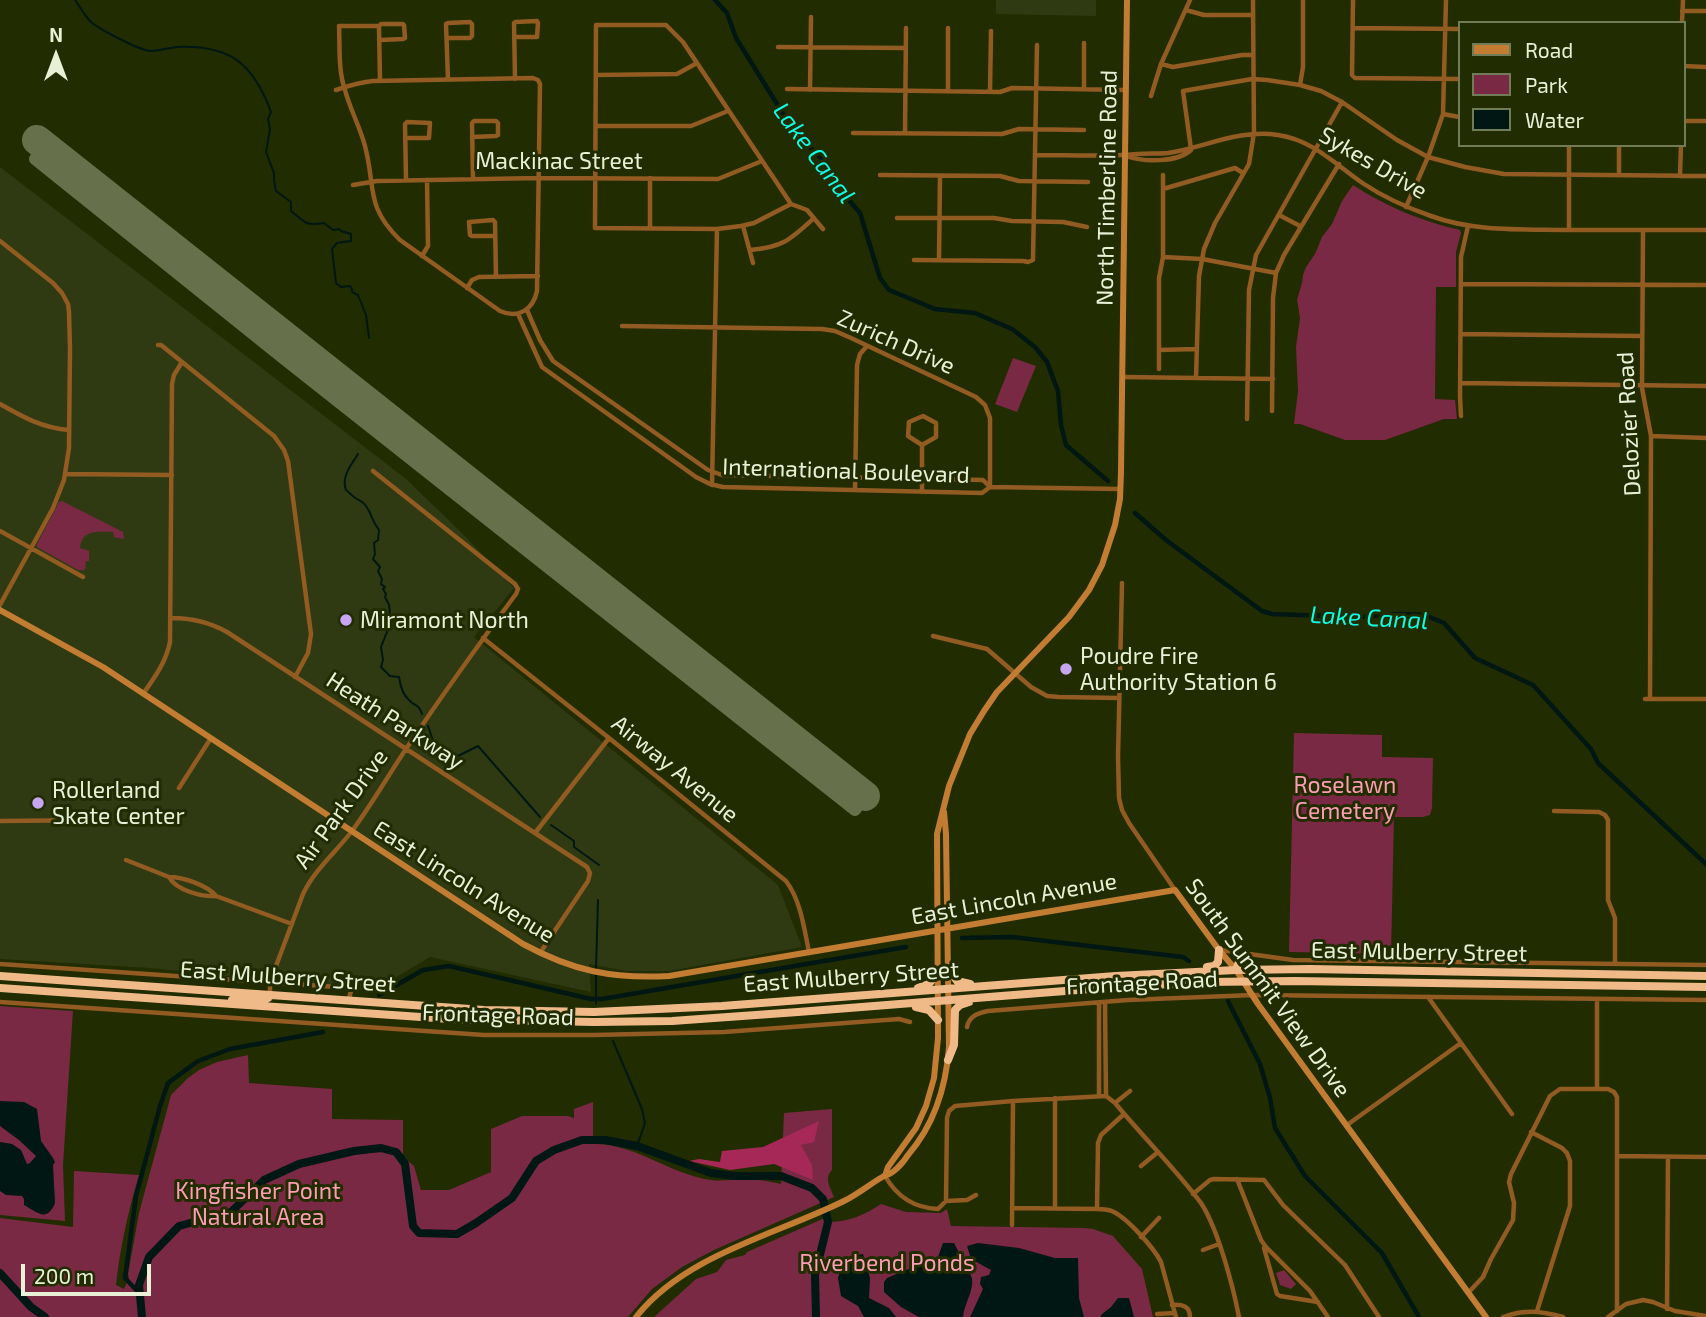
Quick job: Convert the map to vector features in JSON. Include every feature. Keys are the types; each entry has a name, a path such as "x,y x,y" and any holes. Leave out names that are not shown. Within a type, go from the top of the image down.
{"highway":[{"path":"1177,972 1212,967 1217,964 1219,950"},
{"path":"1236,970 1242,953"},
{"path":"948,968 953,978 969,984 1052,978 1067,980"},
{"name":"East Mulberry Street","path":"0,976 484,1010 594,1012 695,1008 1177,972 1236,970 1706,976"},
{"path":"840,998 921,988 932,982 938,971"},
{"name":"East Mulberry Street","path":"0,988 499,1021 594,1022 672,1021 1116,987 1244,981 1706,987"},
{"path":"948,1060 954,1045 955,1013 960,1005 1051,992"},
{"path":"201,1003 263,1000 270,995 287,1003 414,1016"},
{"path":"819,1010 835,1013 918,1007 929,1010 938,1020"}],"main road":[{"name":"North Timberline Road","path":"885,1176 888,1167 910,1138 926,1106 937,1063 937,834 949,786 970,734 997,692 1069,617 1089,590 1109,547 1115,525 1121,489 1127,0"},
{"name":"East Lincoln Avenue","path":"0,607 103,667 523,944 565,964 596,972 640,978 669,976 1175,890"},
{"path":"636,1317 664,1288 685,1273 710,1259 843,1202 893,1173 926,1130 940,1098 948,1060 944,809"},
{"name":"South Summit View Drive","path":"1175,890 1236,970 1486,1317"}],"street":[{"path":"1151,96 1161,64 1190,0"},
{"path":"1196,378 1199,276 1204,249 1215,223 1249,164 1254,133 1253,0"},
{"path":"1300,85 1303,66 1303,0"},
{"path":"1353,0 1352,75 1355,78 1458,79"},
{"path":"1406,207 1443,114 1446,0"},
{"path":"1682,21 1683,0"},
{"path":"1186,10 1204,15 1253,15"},
{"path":"1682,10 1706,11"},
{"path":"810,90 811,17"},
{"path":"514,37 537,37 537,21 514,23 514,37 515,79"},
{"path":"447,38 470,38 472,24 448,23 447,38 447,80"},
{"path":"336,90 344,88 363,82 380,81 538,80 538,276 535,299 523,312 506,314 500,311 400,240 380,217 370,181 368,158 344,88 339,26 403,24 405,38 380,40"},
{"path":"790,204 743,226 717,229 596,228 596,25 666,25 683,42 790,204 807,210 823,229"},
{"path":"379,26 380,81"},
{"path":"905,133 906,28"},
{"path":"948,28 948,91"},
{"path":"1353,28 1458,29"},
{"path":"990,92 991,32"},
{"path":"1084,43 1084,89"},
{"path":"914,260 1033,260 1037,44"},
{"path":"778,47 906,48"},
{"path":"1161,64 1173,67 1253,55"},
{"path":"596,75 677,74 697,63"},
{"path":"1685,66 1706,67"},
{"path":"1191,149 1183,91 1252,79 1300,85 1321,91 1342,102 1396,140 1428,157 1465,167 1504,174 1706,176"},
{"path":"787,89 990,92 1012,88 1126,90"},
{"path":"1247,419 1249,290 1256,255 1342,102"},
{"path":"596,126 691,126 728,111"},
{"path":"1443,114 1458,117"},
{"path":"1685,121 1706,121"},
{"path":"472,137 498,135 498,123 472,122 472,137 473,179"},
{"path":"405,138 429,138 430,123 405,124 405,138 406,180"},
{"path":"853,133 1002,134 1020,129 1084,130"},
{"name":"Sykes Drive","path":"1036,155 1163,159 1185,155 1191,149 1233,136 1254,133 1278,135 1316,148 1364,184 1406,207 1468,226 1569,230 1706,230"},
{"path":"1569,147 1569,230"},
{"path":"1619,147 1619,175"},
{"path":"1680,176 1681,147"},
{"name":"Mackinac Street","path":"353,185 370,181 406,180 718,179 762,161"},
{"path":"1272,411 1273,298 1276,274 1300,226 1339,164"},
{"path":"1163,189 1235,168 1243,173"},
{"path":"880,175 1000,176 1025,181 1088,182"},
{"path":"1159,369 1163,175"},
{"path":"939,260 940,176"},
{"path":"650,178 650,228"},
{"path":"422,256 428,246 427,180"},
{"path":"1279,215 1300,226"},
{"path":"750,250 766,249 784,243 814,218"},
{"path":"897,218 994,218 1063,222 1087,227"},
{"path":"495,236 470,235 469,222 495,222 496,277"},
{"path":"743,226 753,263"},
{"path":"1461,416 1461,257 1468,226"},
{"path":"712,485 717,229"},
{"name":"Delozier Road","path":"1643,230 1642,385 1651,436 1648,699 1706,699"},
{"path":"0,241 58,287 68,304 70,320 69,448 65,474 53,508 0,607"},
{"path":"1163,257 1202,259 1276,274"},
{"path":"467,288 476,278 538,276"},
{"path":"1461,284 1706,285"},
{"name":"International Boulevard","path":"523,312 553,361 708,470 722,475 983,480 990,486 1121,489"},
{"name":"International Boulevard","path":"523,312 542,367 696,477 712,485 982,493 990,486"},
{"name":"Zurich Drive","path":"622,326 835,331 976,397 985,405 990,418 990,486"},
{"path":"1461,334 1642,336"},
{"path":"158,345 274,436 284,450 288,461 311,634 308,653 295,677"},
{"path":"855,490 857,365 866,346"},
{"path":"1159,350 1196,349"},
{"path":"143,694 161,668 170,642 172,384 174,374 182,362"},
{"path":"1122,377 1273,379"},
{"path":"1461,383 1706,386"},
{"path":"0,404 38,424 69,430"},
{"path":"923,416 936,423 936,437 922,445 908,436 909,422 923,416"},
{"path":"1651,436 1706,438"},
{"path":"922,445 922,492"},
{"name":"Air Park Drive","path":"270,995 270,982 303,894 314,876 352,831 518,589 373,471"},
{"path":"65,474 172,475"},
{"path":"0,531 83,577"},
{"name":"South Summit View Drive","path":"1122,583 1118,783 1121,805 1134,832 1175,890"},
{"name":"Heath Parkway","path":"172,618 197,620 216,626 587,867 590,873 588,881 540,953"},
{"path":"933,636 987,649 1031,688 1047,695 1119,698"},
{"name":"Airway Avenue","path":"483,638 786,881 800,911 809,952"},
{"path":"179,788 211,738"},
{"path":"535,833 610,738"},
{"path":"1554,811 1599,812 1607,818 1608,900 1615,918 1615,964"},
{"path":"0,821 100,820"},
{"path":"126,860 210,889 216,896 292,924"},
{"path":"1219,950 1293,960 1706,965"},
{"path":"0,964 352,988 348,1001"},
{"name":"Frontage Road","path":"967,1027 969,1020 982,1012 1181,997 1253,995 1706,1000"},
{"path":"1428,997 1513,1114"},
{"path":"1597,999 1597,1089"},
{"name":"Frontage Road","path":"0,1002 484,1035 724,1032 899,1019 910,1022"},
{"path":"1102,1003 1102,1096"},
{"path":"261,1020 265,1007"},
{"path":"594,1012 594,1035"},
{"path":"1347,1125 1461,1043"},
{"path":"1468,1293 1483,1277 1513,1220 1514,1203 1509,1179 1553,1093 1560,1090 1611,1090 1617,1097 1617,1311"},
{"path":"1115,1103 1130,1091"},
{"path":"885,1176 901,1196 917,1206 938,1209 946,1201 949,1111 959,1105 1102,1096 1115,1103 1202,1205 1219,1244 1239,1317"},
{"path":"1055,1098 1055,1208"},
{"path":"1012,1224 1013,1101"},
{"path":"1097,1209 1098,1143 1101,1135 1124,1114"},
{"path":"1531,1132 1562,1148 1570,1161 1570,1206 1537,1311"},
{"path":"1141,1166 1158,1152"},
{"path":"1618,1156 1706,1157"},
{"path":"1667,1309 1668,1157"},
{"path":"1237,1179 1266,1252 1277,1294 1318,1302"},
{"path":"1193,1194 1210,1180 1265,1180 1283,1205 1345,1265 1379,1317"},
{"path":"946,1201 967,1200 976,1195"},
{"path":"1012,1208 1097,1209 1116,1213 1141,1237 1161,1262 1175,1315 1157,1314"},
{"path":"1141,1237 1159,1218"},
{"path":"1261,1240 1310,1291 1328,1317"},
{"path":"1203,1251 1219,1244"},
{"path":"1608,1317 1631,1302 1643,1300 1686,1314 1706,1316"},
{"path":"1172,1305 1185,1306 1190,1311 1190,1317"},
{"path":"1503,1317 1537,1311 1563,1317"}],"shaded area":[{"path":"996,0 1096,0 1096,16 996,14"},
{"path":"0,167 405,478 463,534 514,588 474,637 778,885 802,947 669,971 627,971 589,964 591,992 430,957 373,991 150,968 0,959"},
{"path":"819,1121 814,1142 801,1145 812,1165 813,1180 774,1164 730,1170 689,1161 699,1159 720,1162 722,1151 763,1147"}],"green space":[{"path":"1353,185 1405,212 1460,230 1461,233 1456,252 1456,287 1436,287 1435,399 1455,400 1457,419 1444,419 1385,440 1345,440 1294,424 1298,391 1296,347 1300,318 1297,300 1303,275"},
{"path":"1013,358 1036,366 1017,412 995,404"},
{"path":"62,501 123,532 124,539 114,537 113,532 92,533 84,537 80,548 89,551 85,570 78,570 37,547 59,502"},
{"name":"Roselawn Cemetery","path":"1294,733 1382,735 1382,757 1433,758 1430,815 1394,817 1391,954 1289,952"},
{"path":"0,1006 73,1011 63,1165 65,1221 0,1215"},
{"name":"Kingfisher Point Natural Area","path":"248,1055 249,1083 332,1089 332,1119 403,1120 403,1157 414,1166 421,1190 449,1190 491,1172 491,1129 522,1116 574,1118 574,1109 593,1102 593,1144 624,1148 696,1177 716,1180 754,1179 781,1184 784,1113 832,1109 832,1170 828,1179 834,1197 682,1267 652,1289 628,1317 0,1317 0,1218 73,1227 74,1171 139,1175 125,1230 116,1285 124,1289 129,1278 139,1213 171,1095 199,1070 217,1062"},
{"name":"Riverbend Ponds","path":"881,1204 906,1212 941,1213 947,1209 951,1226 1084,1228 1113,1236 1142,1269 1153,1317 654,1317 696,1279 717,1272 726,1260 745,1255 827,1217 828,1222 850,1219"},
{"path":"1284,1270 1296,1284 1291,1289 1280,1285 1276,1273"}],"water":[{"path":"0,1101 24,1102 37,1109 41,1141 55,1162 55,1203 49,1213 37,1213 24,1205 22,1196 6,1195 0,1191 0,1142 12,1144 21,1150 27,1164 36,1156 0,1126"},
{"path":"943,1243 954,1243 972,1278 972,1288 963,1317 919,1317 901,1307 884,1292 884,1282 887,1278 938,1257"},
{"path":"978,1243 1019,1248 1055,1258 1078,1258 1079,1298 1084,1317 970,1317 983,1289 980,1284 981,1277 989,1275 991,1270 971,1259 967,1246"},
{"path":"863,1254 870,1278 869,1298 889,1308 896,1317 864,1317 858,1306 841,1296 838,1278 844,1258"},
{"path":"1118,1298 1129,1298 1134,1317 1101,1317 1101,1315"}],"waterway":[{"path":"75,0 91,22 137,47 150,51 177,47 212,49 237,60 247,69 264,95 271,112 268,119 270,129 266,152 274,173 276,191 291,202 291,211 305,222 324,223 333,230 339,229 351,234 351,241 337,243 332,249 336,283 341,287 350,286 352,292 358,295 366,315 369,338"},
{"name":"Lake Canal","path":"715,0 727,13 736,38 795,133 823,160 829,177 860,213 880,278 889,290 935,309 975,313 1012,329 1035,347 1047,362 1058,391 1066,445 1108,481"},
{"path":"358,454 348,471 345,485 346,490 366,505 379,530 378,540 374,543 373,559 380,567 378,571 381,584 385,587 383,589 391,622 381,647 381,667 390,676 399,677 405,695 422,714"},
{"name":"Lake Canal","path":"1135,513 1166,540 1262,611 1272,614 1358,617 1425,615 1444,623 1475,658 1533,685 1591,749 1598,763 1706,864"},
{"path":"428,726 438,755 452,759 478,746 540,817"},
{"path":"551,825 574,841 574,847 599,865"},
{"path":"596,969 598,900"},
{"path":"962,938 1012,937 1183,957 1189,961"},
{"path":"379,995 423,970 449,966 591,999 602,999 906,947"},
{"path":"596,975 596,1004"},
{"path":"1228,1001 1260,1064 1275,1128 1305,1176 1382,1253 1419,1317"},
{"path":"140,1294 125,1278 136,1196 168,1083 198,1061 230,1049 323,1032"},
{"path":"613,1041 642,1109 645,1123 637,1146"},
{"path":"142,1317 139,1285 149,1257 179,1226 231,1212 264,1180 299,1164 354,1151 381,1148 396,1152 405,1164 413,1226 419,1233 457,1234 512,1198 536,1161 554,1150 582,1140 605,1140 637,1146 711,1173 781,1176 812,1188 823,1199 828,1222 815,1275 816,1317"},
{"path":"0,1273 31,1307 45,1317"}],"taxiway":[{"path":"46,146 35,159 283,358 855,810 865,796"}],"runway":[{"path":"37,140 865,796"}],"place":[{"name":"Miramont North","path":"346,620"},
{"name":"Poudre Fire Authority Station 6","path":"1066,669"},
{"name":"Rollerland Skate Center","path":"38,803"}]}
